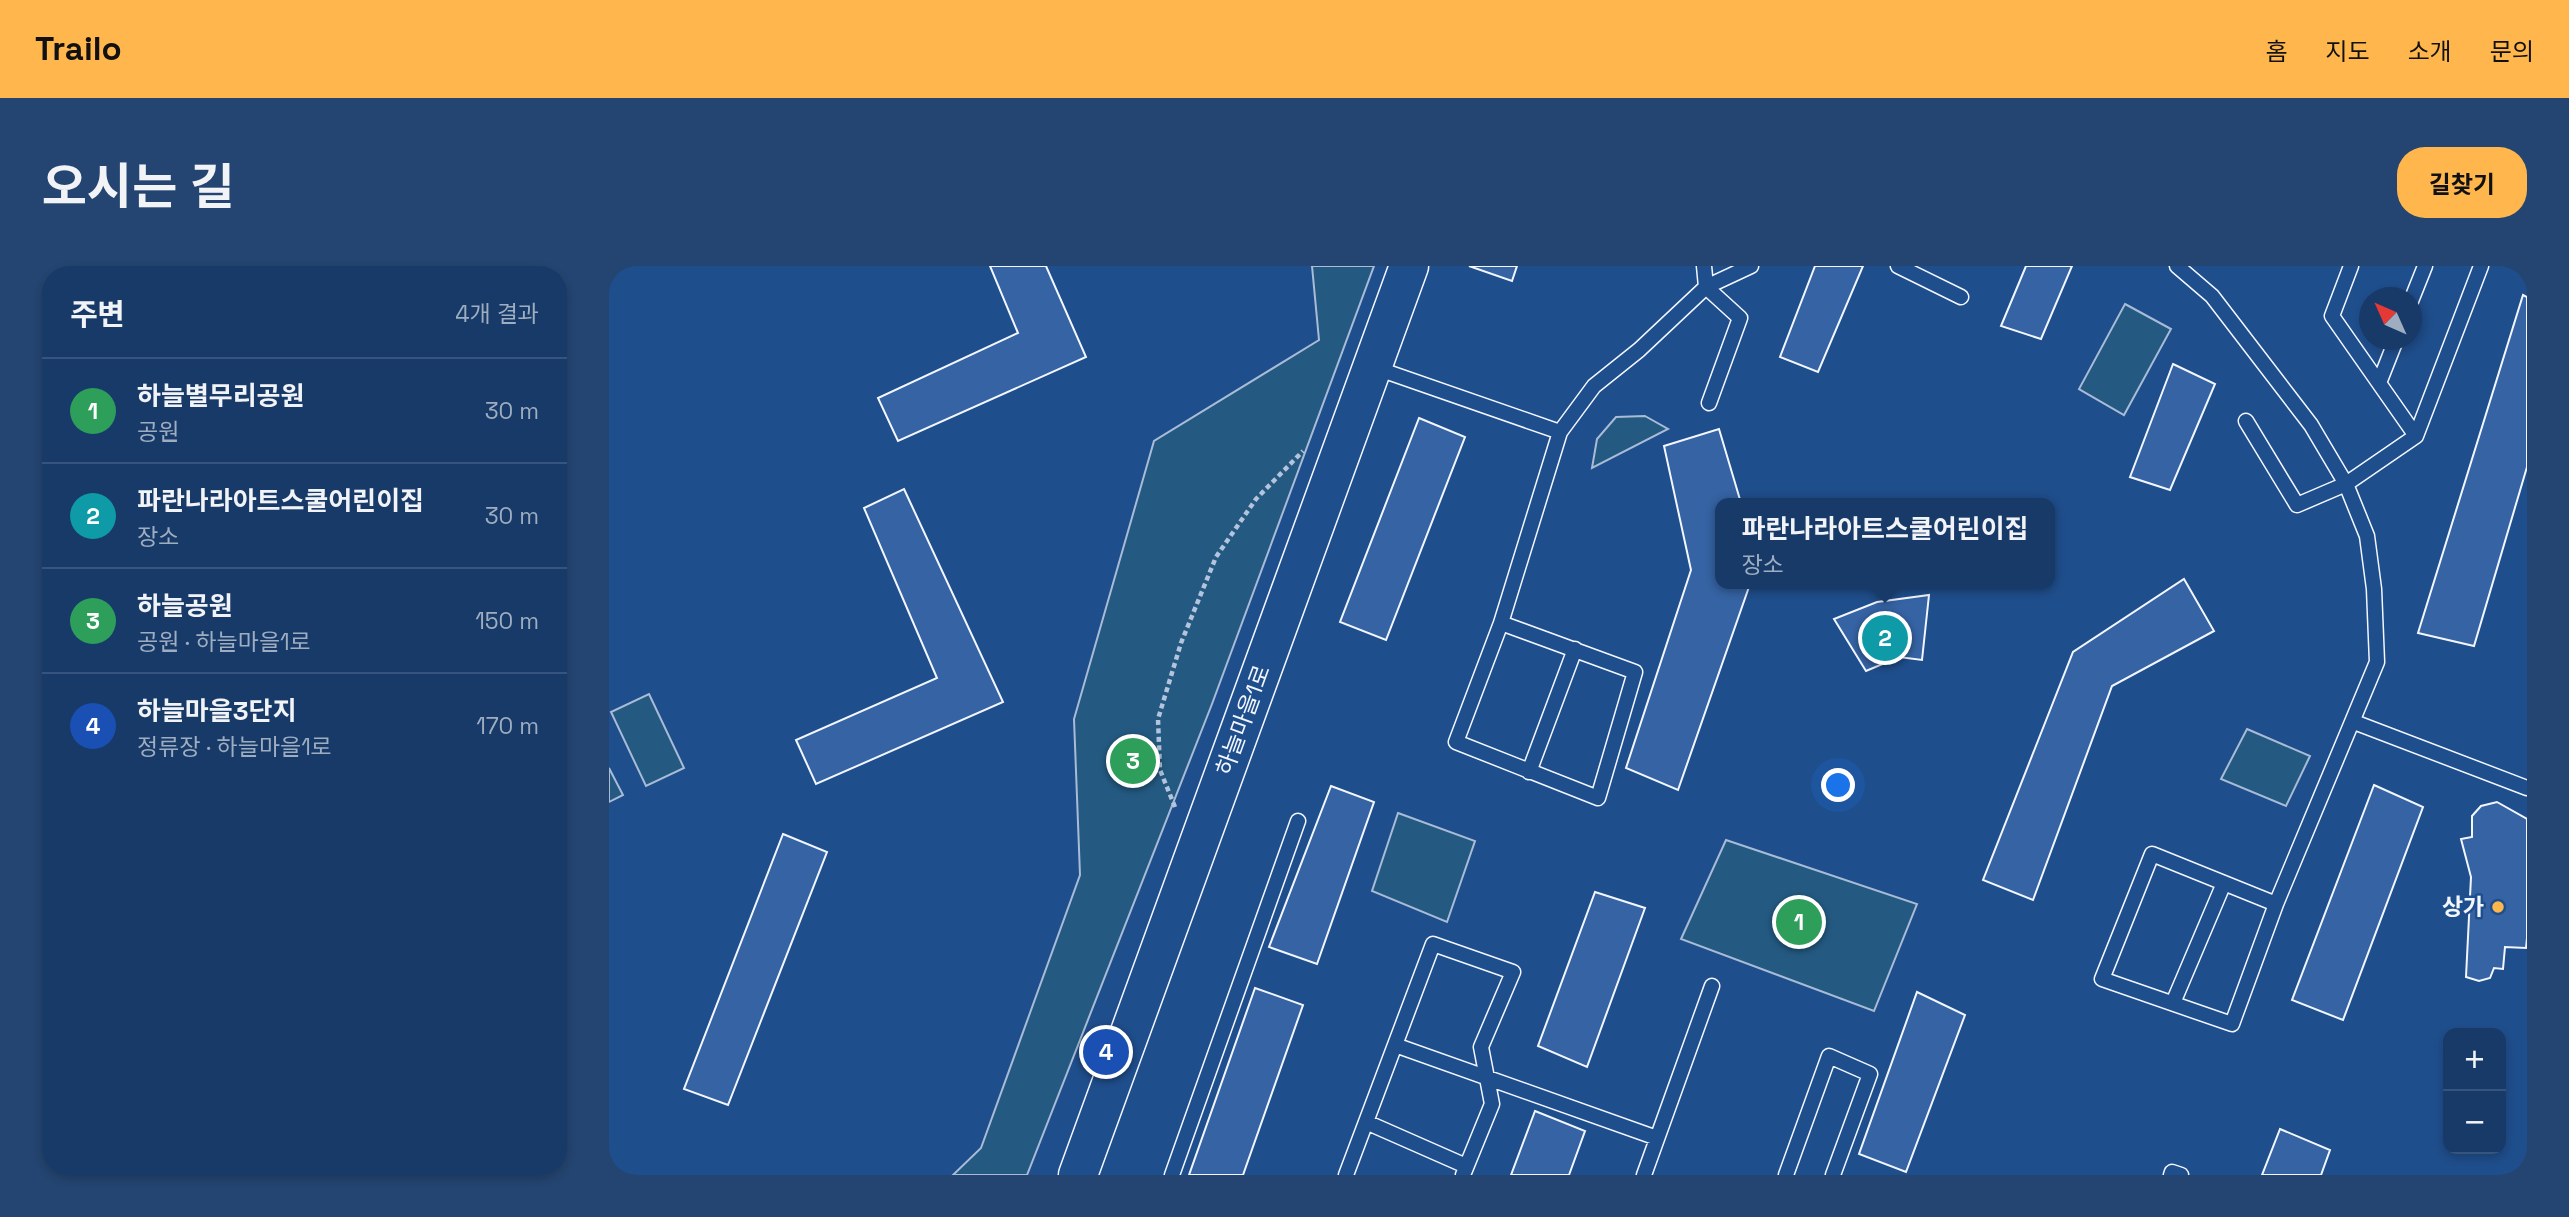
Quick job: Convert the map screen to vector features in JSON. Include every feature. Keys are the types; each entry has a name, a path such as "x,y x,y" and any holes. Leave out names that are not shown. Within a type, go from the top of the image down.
{"street":[{"name":"하늘마을1로","path":"1077,1175 1409,266"}],"lane":[{"path":"1704,266 1706,287 1740,318 1709,404"},
{"path":"1501,622 1635,672 1598,798 1456,742 1501,622 1560,432 1594,386 1639,350 1706,287 1751,266"},
{"path":"1898,266 1961,297"},
{"path":"2177,266 2212,296 2264,361 2311,425 2346,484 2367,536 2375,589 2377,662 2276,904 2232,1024 2102,979 2151,854 2276,904"},
{"path":"2351,266 2332,316 2416,436"},
{"path":"2417,287 2425,266"},
{"path":"2246,421 2297,505 2346,484 2416,436 2481,266"},
{"path":"2379,383 2392,350"},
{"path":"1371,366 1560,432"},
{"path":"1529,772 1575,649"},
{"path":"2354,722 2527,788"},
{"path":"1172,1175 1298,821"},
{"path":"2173,1003 2224,883"},
{"path":"1346,1175 1433,944 1513,972 1481,1047 1492,1104 1464,1171 1366,1122"},
{"path":"1644,1175 1712,986"},
{"path":"1395,1045 1657,1138"},
{"path":"1786,1175 1829,1056 1870,1074 1833,1175"},
{"path":"2171,1175 2172,1172 2181,1175"}],"path":[{"path":"1179,814 1160,770 1158,719 1181,643 1216,557 1256,499 1307,447"}],"shaded area":[{"path":"1312,266 1374,266 1212,704 1027,1175 953,1175 981,1148 1080,875 1074,719 1154,441 1319,340"},
{"path":"2125,304 2171,329 2124,415 2079,389"},
{"path":"1645,416 1668,429 1592,468 1597,439 1616,417"},
{"path":"649,694 684,768 646,786 611,712"},
{"path":"2247,729 2310,756 2286,806 2221,779"},
{"path":"609,768 623,795 609,802"},
{"path":"1398,813 1475,841 1447,922 1372,891"},
{"path":"1726,840 1917,904 1874,1011 1681,939"}],"building":[{"path":"990,266 1046,266 1086,357 898,441 878,398 1018,333"},
{"path":"1469,266 1517,266 1512,281"},
{"path":"1815,266 1863,266 1818,372 1780,357"},
{"path":"2026,266 2072,266 2041,339 2001,326"},
{"path":"2523,295 2527,297 2527,467 2474,646 2418,633"},
{"path":"2173,364 2215,384 2170,490 2130,477"},
{"path":"1419,418 1465,437 1386,640 1340,622"},
{"path":"1719,429 1740,498 1715,498 1715,589 1748,589 1678,790 1626,768 1691,570 1664,446"},
{"path":"904,489 1003,702 816,784 796,740 937,678 864,508"},
{"path":"2184,579 2214,631 2112,686 2033,900 1983,880 2073,652"},
{"path":"1929,595 1922,660 1899,657 1866,671 1834,619 1877,602"},
{"path":"2374,785 2423,807 2343,1020 2292,1000"},
{"path":"1331,786 1374,802 1317,964 1269,947"},
{"name":"상가","path":"2497,802 2527,819 2526,948 2505,947 2503,969 2494,968 2490,978 2479,981 2466,977 2471,877 2461,839 2472,837 2472,816 2481,806"},
{"path":"783,834 827,852 728,1105 684,1089"},
{"path":"1595,892 1645,908 1587,1067 1538,1046"},
{"path":"1255,988 1303,1005 1243,1175 1189,1175"},
{"path":"1917,992 1965,1015 1906,1172 1859,1154"},
{"path":"1535,1111 1585,1131 1569,1175 1511,1175"},
{"path":"2280,1129 2330,1150 2321,1175 2262,1175"}],"place":[{"name":"파란나라아트스쿨어린이집","path":"1885,638"},
{"name":"하늘공원","path":"1133,761"},
{"name":"상가","path":"2498,907"},
{"name":"하늘별무리공원","path":"1799,922"},
{"name":"하늘마을3단지","path":"1106,1052"}]}
